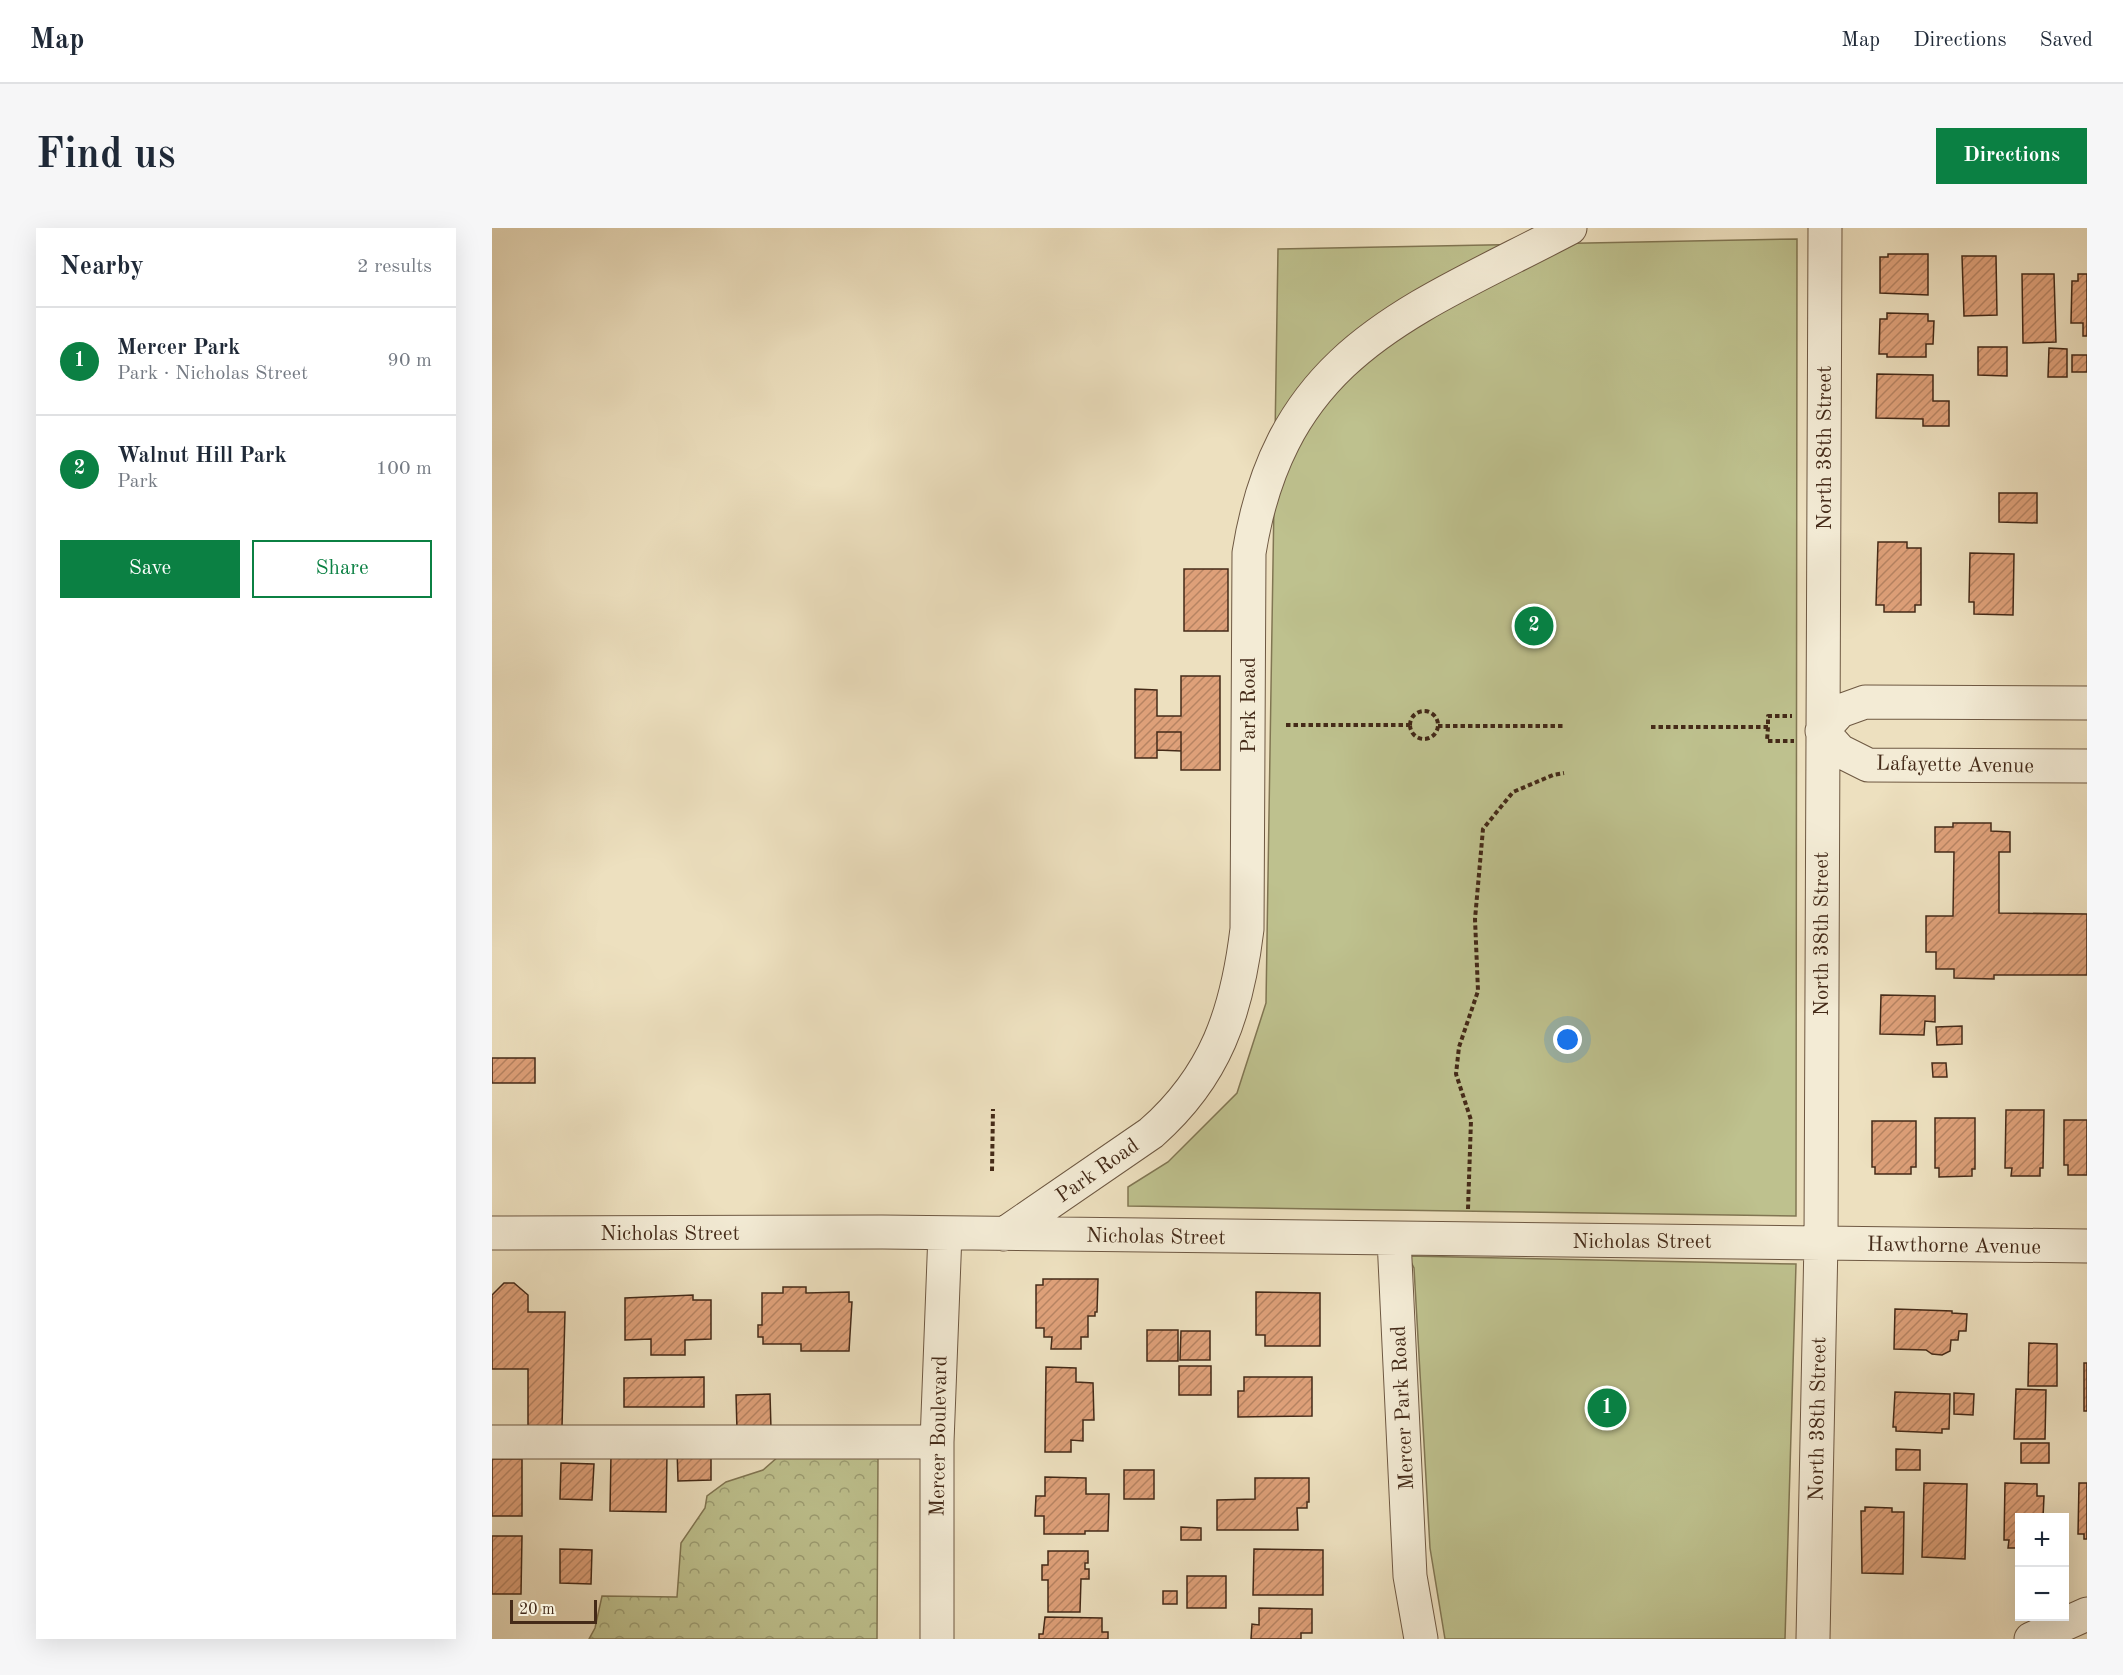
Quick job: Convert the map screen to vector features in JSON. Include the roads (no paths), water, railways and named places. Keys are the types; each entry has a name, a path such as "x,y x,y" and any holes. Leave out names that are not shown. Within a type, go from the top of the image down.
{"street":[{"name":"Park Road","path":"1004,1234 1151,1133 1168,1118 1202,1075 1230,1020 1241,977 1247,929 1249,553 1262,493 1289,429 1327,376 1373,335 1432,300 1570,228"},
{"name":"North 38th Street","path":"1813,1639 1821,1241 1807,730 1825,228"},
{"path":"1807,730 1840,711 1865,702 2087,703"},
{"name":"Lafayette Avenue","path":"1807,730 1868,765 2087,766"},
{"name":"Nicholas Street","path":"492,1233 945,1233 1467,1240 1821,1241"},
{"name":"Mercer Boulevard","path":"937,1639 937,1442 945,1233"},
{"name":"Mercer Park Road","path":"1394,1239 1410,1576 1421,1639"},
{"name":"Hawthorne Avenue","path":"1821,1241 1859,1244 2087,1246"},
{"path":"492,1442 937,1442"},
{"name":"Mercer Park Road","path":"1396,1639 1410,1576"},
{"path":"2031,1639 2087,1614"}],"place":[{"name":"Walnut Hill Park","path":"1534,626"},
{"name":"Mercer Park","path":"1607,1408"}]}
